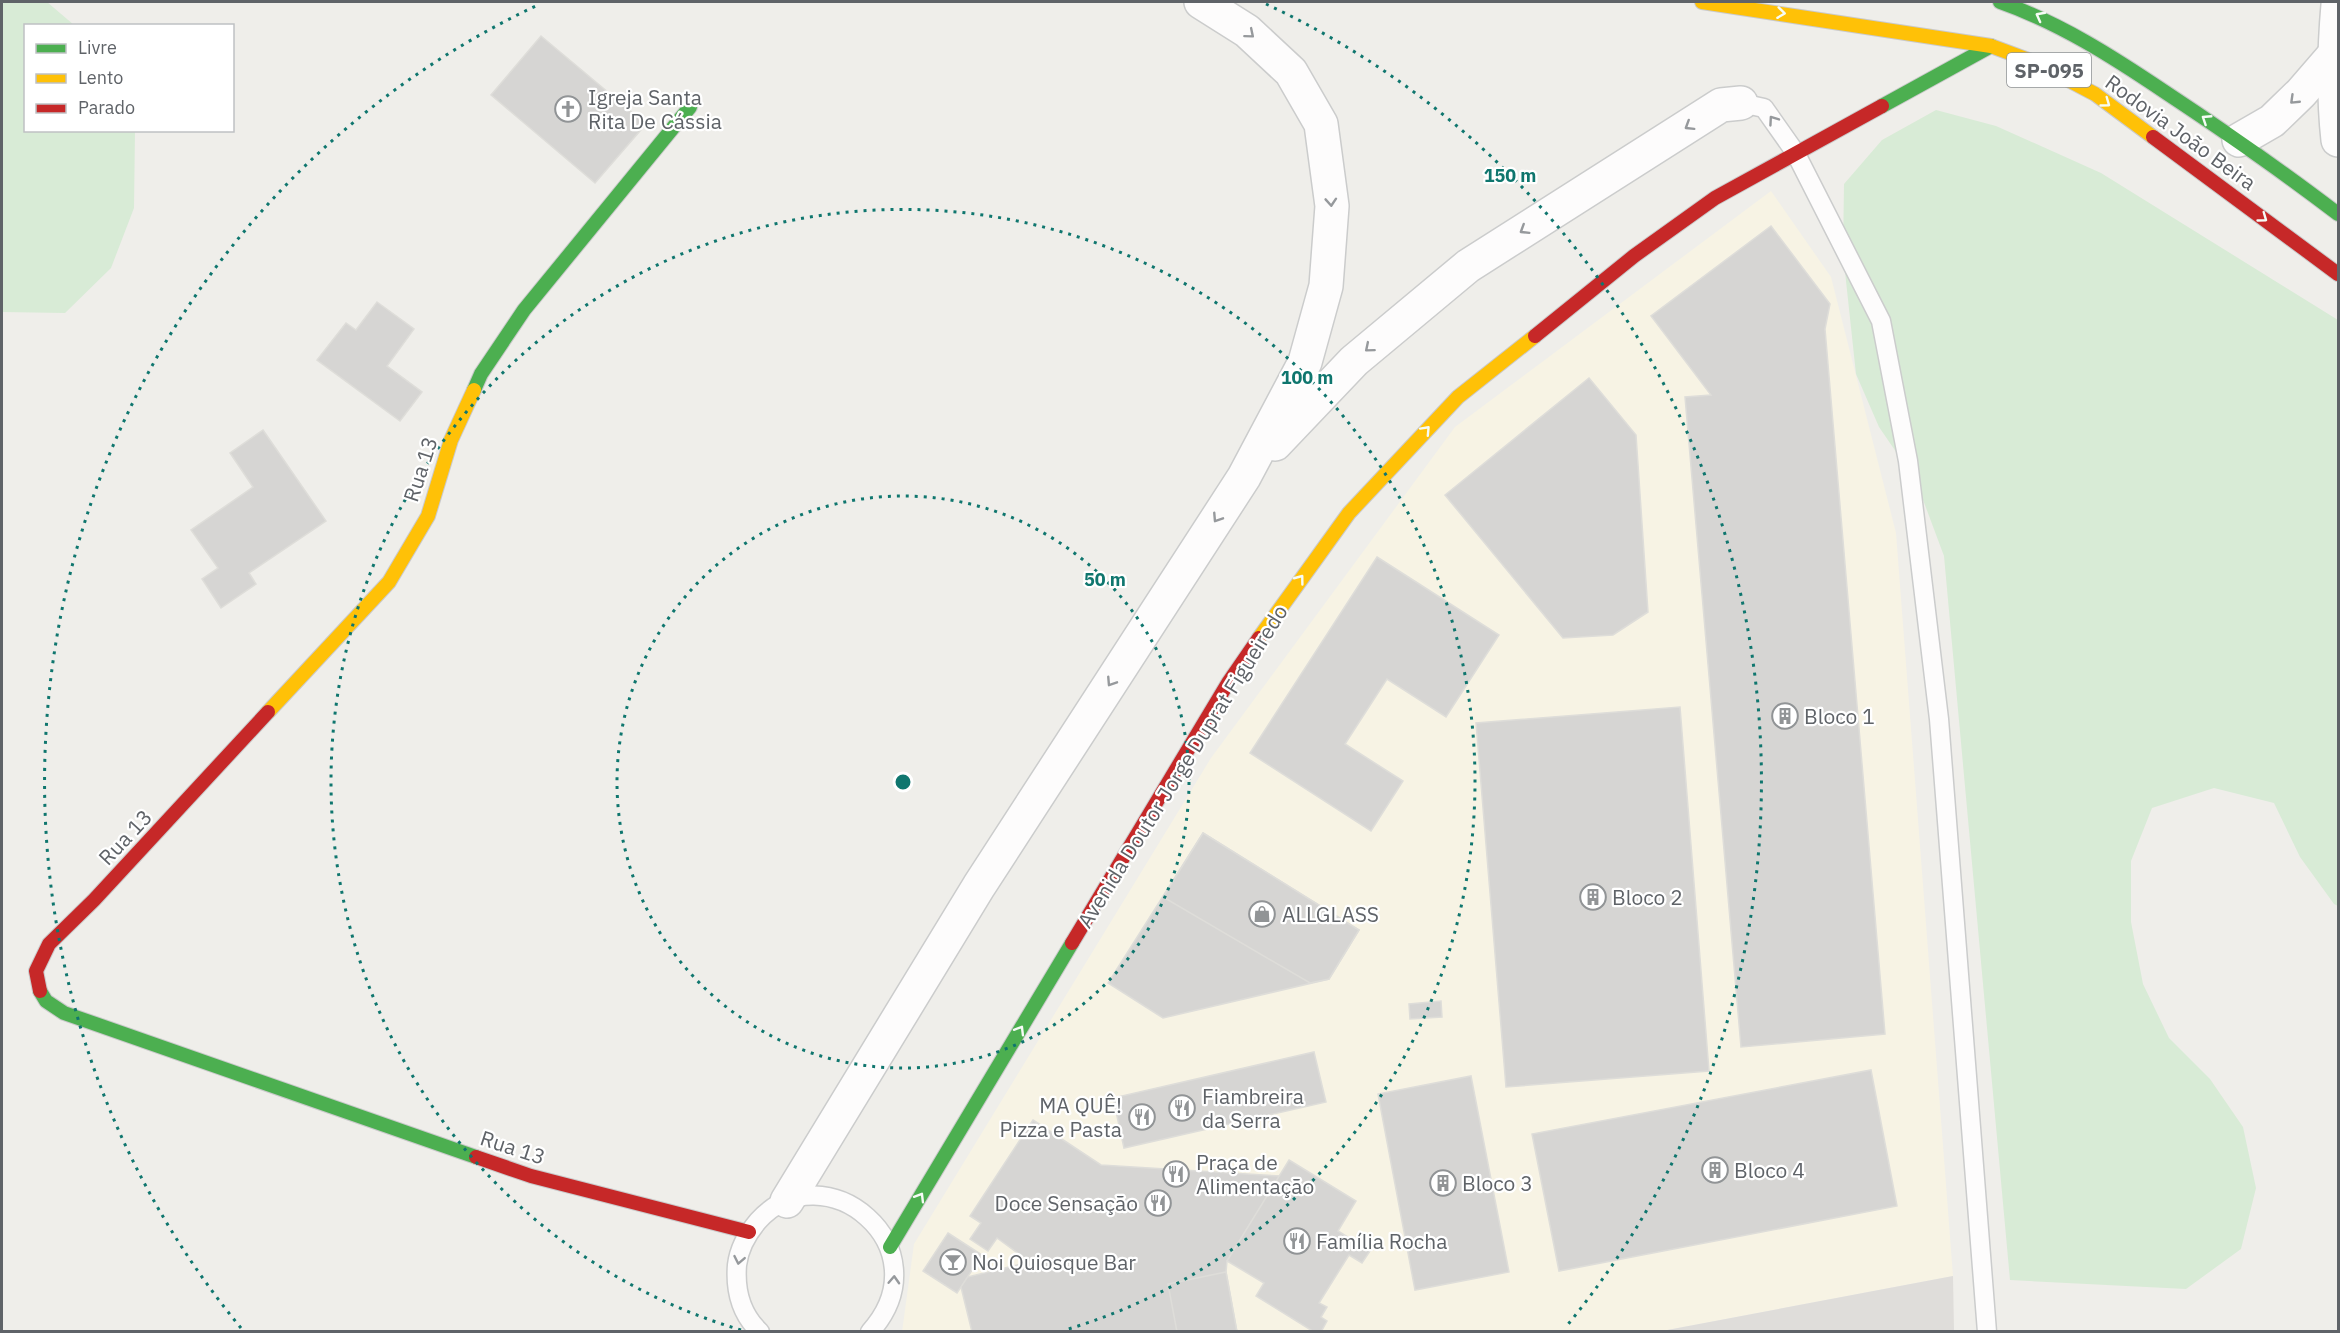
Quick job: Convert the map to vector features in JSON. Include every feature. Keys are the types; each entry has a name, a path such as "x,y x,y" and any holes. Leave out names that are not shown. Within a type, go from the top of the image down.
{"street":[{"path":"787,1202 979,886 1244,477 1305,362 1326,286 1332,206 1321,124 1291,72 1247,31 1202,2"},
{"name":"Rodovia João Beira","path":"1702,2 1906,31 1991,46 2034,62 2095,94 2338,274"},
{"name":"Rodovia João Beira","path":"2000,2 2034,12 2097,48 2239,140 2338,214"},
{"path":"2338,5 2333,56 2334,104 2338,140"},
{"name":"Avenida Doutor Jorge Duprat Figueiredo","path":"890,1247 1228,683 1291,590 1349,513 1458,397 1534,333 1715,198 1991,46"},
{"path":"2239,140 2272,121 2301,93 2333,56"},
{"path":"1244,477 1354,361 1467,266 1721,105 1741,103"},
{"name":"Rua 13","path":"690,107 524,310 481,374 451,440 428,516 389,582 102,892 64,928 39,957 35,979 44,1000 64,1013 531,1176 748,1232"}],"lane":[{"path":"1741,103 1764,108 1795,152 1881,321 1908,461 1939,719 1987,1332"},
{"path":"760,1332 740,1304 736,1279 738,1255 748,1232 765,1214 787,1202 811,1196 836,1199 851,1206 877,1226 890,1247 895,1272 892,1296 882,1319 870,1332"}],"shaded area":[{"path":"1771,191 1831,277 1896,533 1953,1276 1662,1331 902,1332 914,1244 1211,758 1455,427"},
{"path":"1953,1276 1954,1331 1662,1331"}],"green space":[{"path":"2,2 47,2 73,24 24,24 24,132 135,132 134,208 111,268 65,313 2,312"},
{"path":"1936,110 1996,126 2101,173 2338,320 2338,906 2334,904 2300,857 2274,803 2214,788 2152,808 2131,861 2131,922 2143,984 2169,1038 2210,1079 2243,1127 2256,1188 2241,1249 2186,1289 2010,1280 1944,556 1916,481 1879,427 1856,374 1843,253 1844,184 1882,140"}],"building":[{"name":"Igreja Santa Rita De Cássia","path":"541,36 646,124 595,183 491,95"},
{"name":"Bloco 1","path":"1771,226 1830,304 1825,329 1885,1034 1741,1047 1685,397 1711,395 1651,316"},
{"path":"377,302 414,329 387,366 422,392 400,421 317,360 346,323 356,330"},
{"path":"1589,378 1636,435 1648,612 1613,635 1563,638 1445,495"},
{"path":"263,430 326,521 249,573 256,584 221,608 202,579 218,568 191,530 253,487 230,453"},
{"path":"1377,557 1499,635 1446,717 1387,679 1345,744 1403,781 1371,831 1250,753"},
{"name":"Bloco 2","path":"1680,707 1709,1071 1506,1087 1476,723"},
{"path":"1203,833 1359,930 1329,979 1163,1018 1108,983"},
{"name":"ALLGLASS","path":"1203,833 1359,930 1329,979 1310,983 1163,897"},
{"path":"1441,1001 1442,1017 1410,1019 1409,1004"},
{"path":"1314,1052 1326,1102 1124,1148 1113,1098"},
{"name":"Bloco 4","path":"1871,1070 1897,1206 1559,1271 1532,1134"},
{"name":"Bloco 3","path":"1471,1076 1509,1272 1415,1290 1378,1094"},
{"path":"1033,1120 1101,1165 1280,1176 1227,1261 1226,1272 1237,1332 972,1332 959,1279 1030,1262 997,1238 988,1251 970,1239 981,1223 970,1216"},
{"name":"Família Rocha","path":"1289,1160 1356,1201 1338,1231 1370,1251 1362,1263 1349,1255 1319,1303 1327,1307 1321,1317 1327,1321 1321,1332 1314,1332 1256,1296 1264,1283 1227,1261"},
{"path":"948,1233 982,1255 957,1293 923,1271"},
{"path":"1226,1272 1237,1332 1177,1332 1168,1284"}],"traffic: fast":[{"path":"2000,2 2065,30 2126,66 2253,151 2338,214"},
{"path":"1882,106 1991,46"},
{"path":"474,390 481,374 524,310 690,107"},
{"path":"890,1247 1072,943"},
{"path":"40,991 46,1001 64,1013 476,1157"}],"traffic: slow":[{"path":"1702,2 1991,46 2034,62 2095,94 2153,137"},
{"path":"1259,638 1349,513 1458,397 1535,336"},
{"path":"268,712 389,582 428,516 451,440 474,390"}],"traffic: jam":[{"path":"1535,336 1634,256 1715,198 1882,106"},
{"path":"2153,137 2338,274"},
{"path":"1072,943 1228,683 1259,638"},
{"path":"40,991 36,971 49,944 94,900 268,712"},
{"path":"476,1157 531,1176 749,1232"}],"place":[{"name":"Igreja Santa Rita De Cássia","path":"568,109"},
{"name":"Bloco 1","path":"1785,716"},
{"name":"Bloco 2","path":"1593,897"},
{"name":"ALLGLASS","path":"1262,914"},
{"name":"Fiambreira da Serra","path":"1182,1108"},
{"name":"MA QUÊ! Pizza e Pasta","path":"1142,1117"},
{"name":"Bloco 4","path":"1715,1170"},
{"name":"Praça de Alimentação","path":"1176,1174"},
{"name":"Bloco 3","path":"1443,1183"},
{"name":"Doce Sensação","path":"1158,1203"},
{"name":"Família Rocha","path":"1297,1241"},
{"name":"Noi Quiosque Bar","path":"953,1262"}]}
